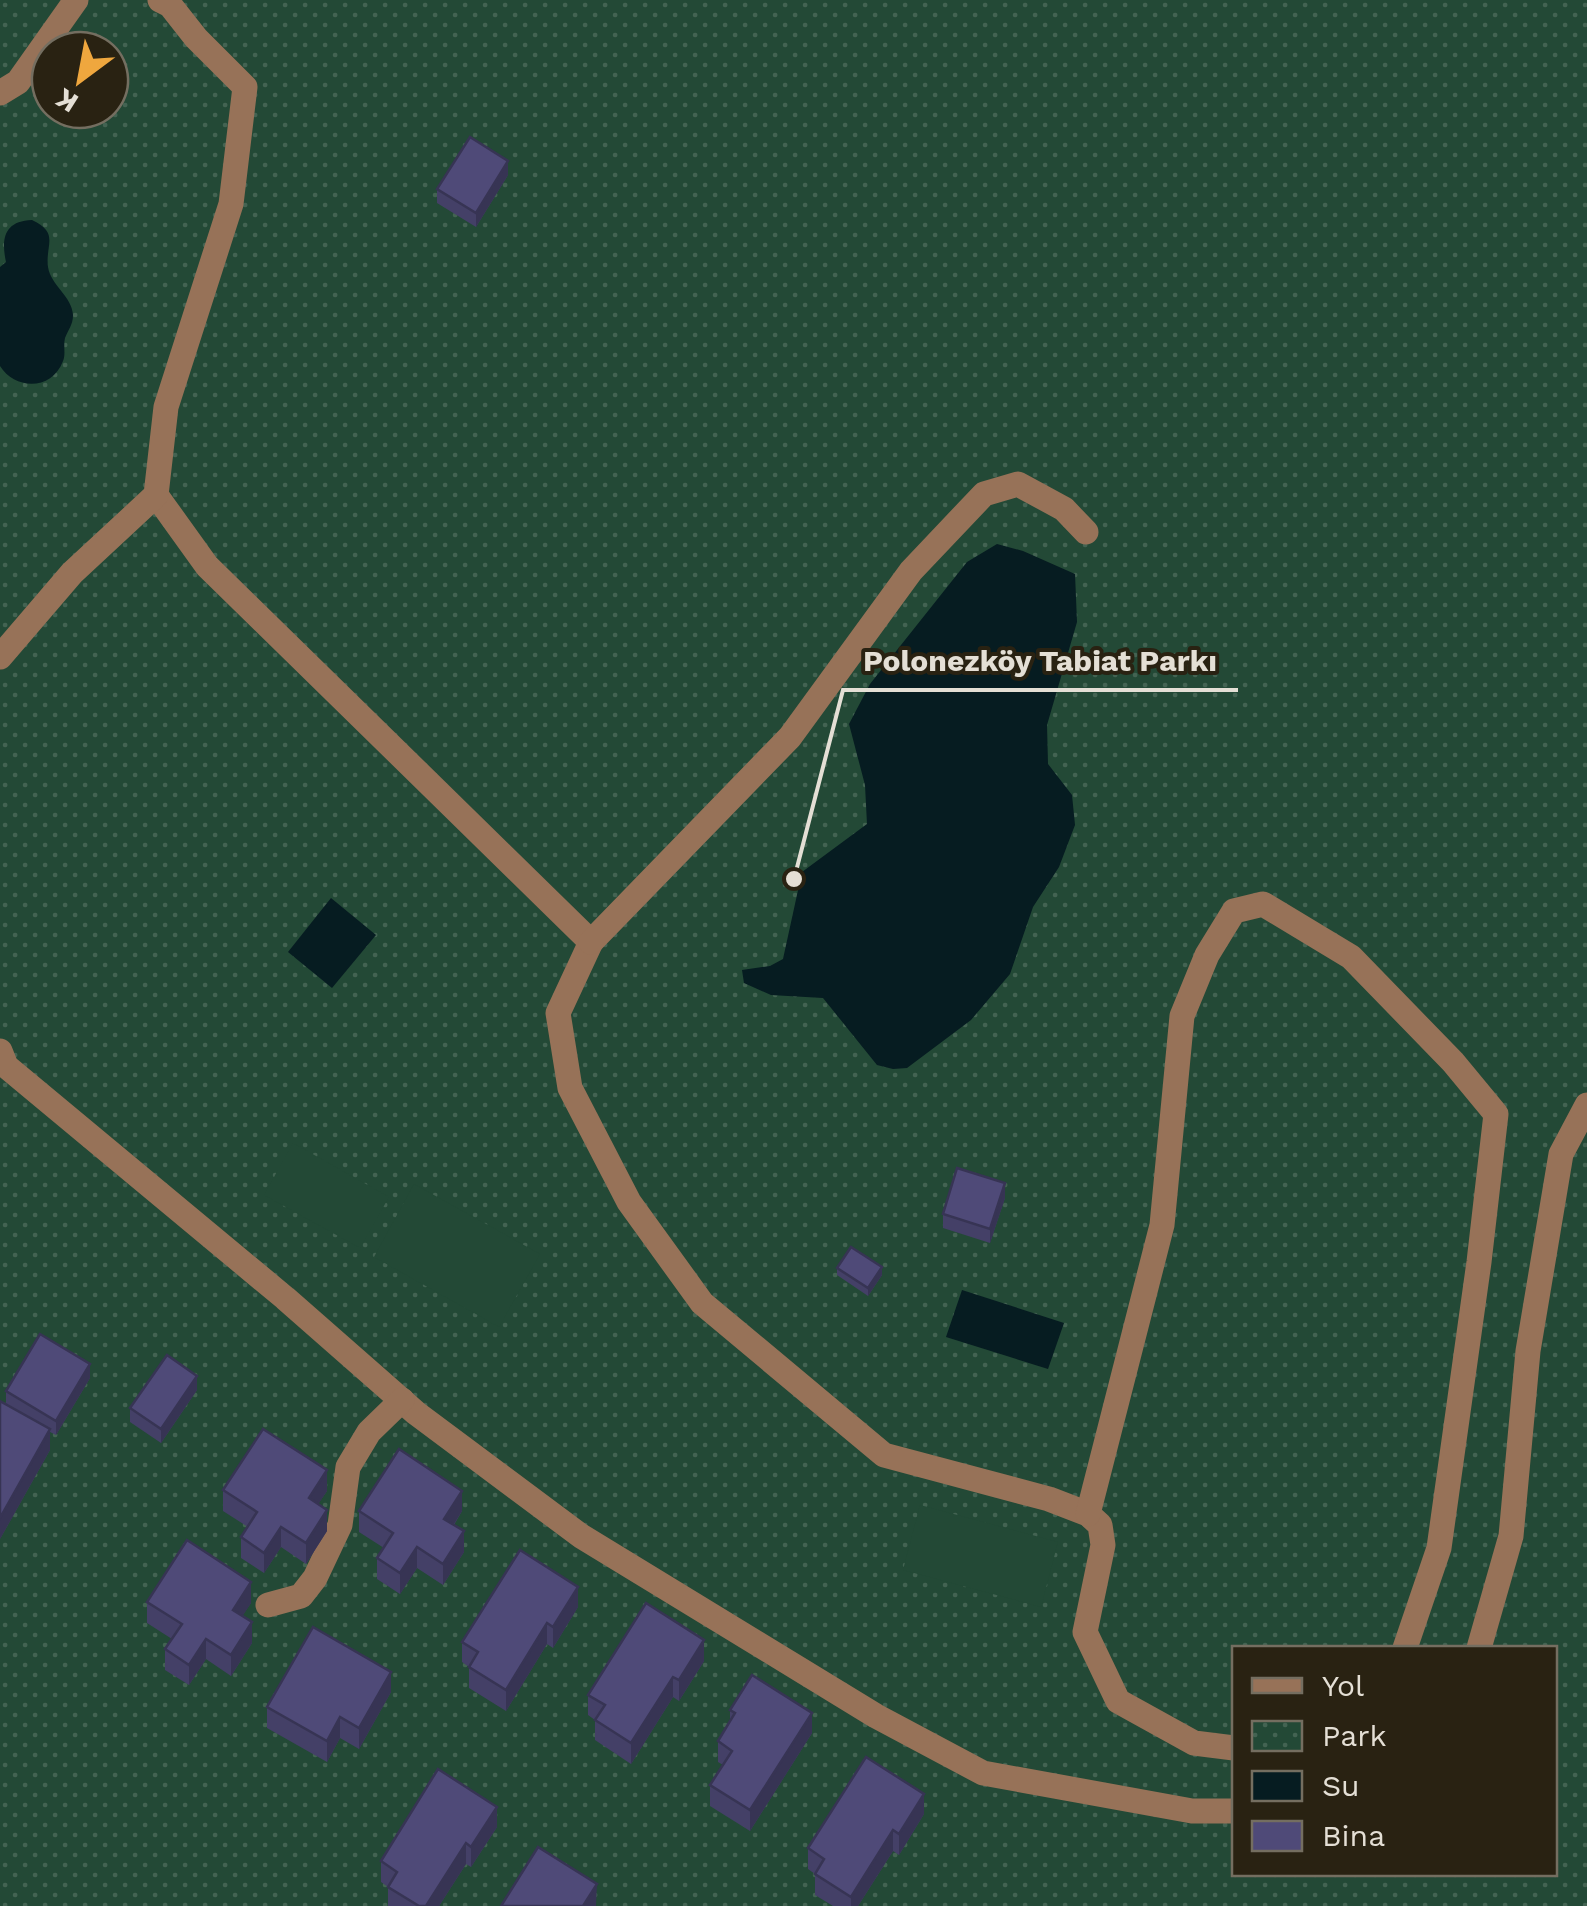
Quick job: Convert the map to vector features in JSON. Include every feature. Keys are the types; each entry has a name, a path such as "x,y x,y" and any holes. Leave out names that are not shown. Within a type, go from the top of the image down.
{"street":[{"path":"0,93 18,82 76,0"},
{"path":"0,657 72,573 156,494 166,406 230,204 245,87 196,38 170,5 160,0"},
{"path":"1086,532 1064,510 1018,484 984,494 911,571 790,737 591,942 558,1013 570,1088 628,1202 702,1303 884,1455 1088,1514 1100,1526 1104,1545 1085,1632 1118,1700 1194,1743 1232,1748"},
{"path":"156,494 207,566 591,942"},
{"path":"1088,1514 1162,1225 1182,1016 1207,955 1234,911 1263,904 1350,957 1453,1062 1496,1114 1438,1548 1406,1646"},
{"path":"0,1051 6,1066 402,1400 581,1536 876,1716 983,1773 1192,1811 1232,1811"},
{"path":"1481,1646 1512,1536 1528,1351 1561,1154 1587,1105"},
{"path":"268,1604 301,1596 315,1578 340,1525 348,1467 369,1432 402,1400"}],"green space":[{"path":"0,0 1587,0 1587,1906 0,1906"},
{"path":"293,1143 389,1197 360,1248 264,1195"},
{"path":"414,1184 540,1254 499,1327 374,1257"},
{"path":"920,1505 1058,1542 1041,1607 903,1570"}],"water":[{"path":"32,220 49,235 50,274 73,315 58,371 33,384 15,380 0,366 0,267 6,262 5,239 15,224"},
{"path":"997,544 1075,574 1077,622 1047,725 1048,764 1072,795 1075,825 1059,867 1033,907 1010,974 971,1020 907,1068 893,1069 877,1065 823,998 771,995 744,983 742,970 770,966 783,959 802,872 867,824 865,785 849,724 870,684 967,562"},
{"path":"331,898 376,935 332,988 288,952"},
{"path":"962,1290 1064,1323 1048,1369 946,1337"}],"building":[{"path":"470,137 508,161 476,213 437,189"},
{"path":"957,1168 1005,1183 990,1229 943,1214"},
{"path":"851,1247 882,1267 868,1288 837,1268"},
{"path":"40,1334 90,1364 56,1421 6,1391"},
{"path":"167,1355 197,1376 161,1429 130,1408"},
{"path":"0,1401 50,1429 0,1518"},
{"path":"263,1429 327,1470 309,1498 327,1510 306,1543 281,1527 264,1553 241,1537 257,1512 223,1490"},
{"path":"399,1449 462,1491 444,1519 464,1531 443,1564 417,1547 400,1573 377,1558 393,1533 359,1511"},
{"path":"187,1540 251,1582 233,1610 252,1622 231,1655 206,1639 189,1665 165,1649 182,1624 147,1602"},
{"path":"520,1550 578,1587 553,1627 547,1623 506,1690 469,1667 478,1652 462,1642"},
{"path":"646,1603 704,1640 679,1680 673,1677 631,1743 595,1720 605,1705 588,1695"},
{"path":"313,1627 391,1672 359,1728 340,1717 327,1741 267,1707"},
{"path":"752,1675 812,1713 750,1810 710,1785 732,1751 718,1741 735,1713 730,1710"},
{"path":"866,1757 924,1794 899,1834 893,1830 851,1897 815,1874 824,1859 808,1848"},
{"path":"438,1769 497,1807 471,1847 466,1843 426,1906 419,1906 388,1887 397,1872 381,1861"},
{"path":"538,1847 597,1884 583,1906 501,1906"}],"place":[{"name":"Polonezköy Tabiat Parkı","path":"794,879"}]}
